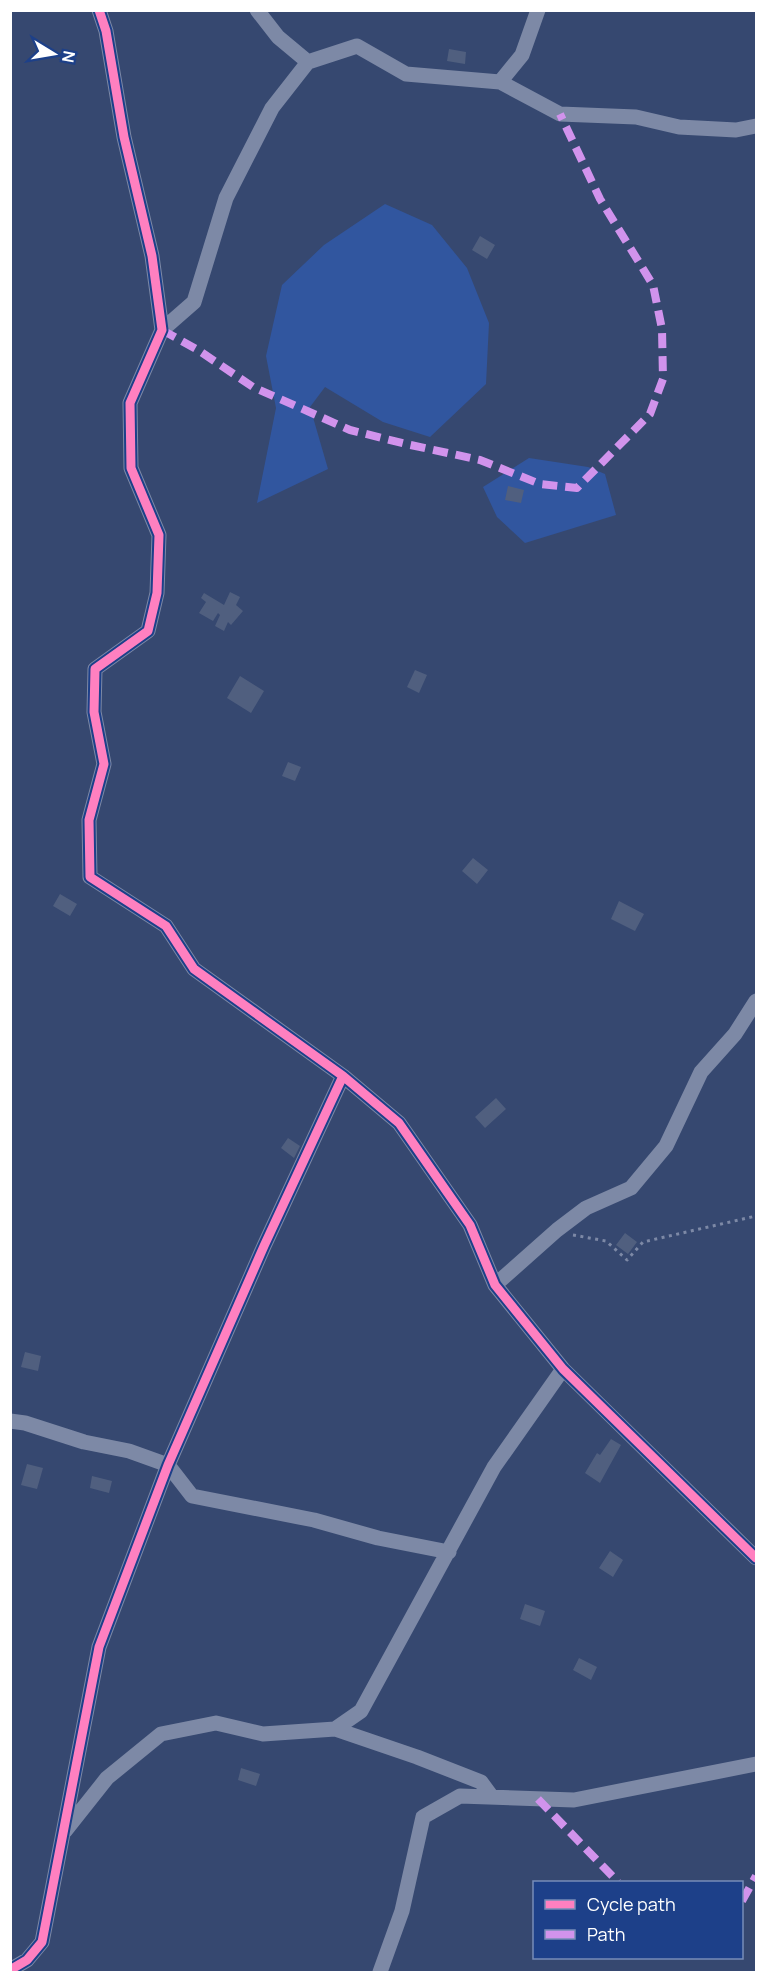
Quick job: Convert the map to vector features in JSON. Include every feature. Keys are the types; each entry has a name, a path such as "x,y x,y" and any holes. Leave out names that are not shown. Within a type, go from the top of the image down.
{"street":[{"path":"99,10 106,31 124,137 152,256 162,330"},
{"path":"257,10 278,37 308,62"},
{"path":"500,82 522,55 538,10"},
{"path":"756,126 736,130 680,127 636,117 560,114 500,82 406,74 357,46 308,62 272,108 226,198 194,302 162,330 130,403 131,468 159,535 157,593 148,631 96,669 94,712 104,764 89,820 90,877 166,926 194,969 343,1076 399,1123 470,1225 495,1286 563,1369 756,1558"},
{"path":"495,1286 557,1230 586,1208 631,1188 666,1146 701,1072 735,1034 756,1001"},
{"path":"10,1970 27,1960 42,1942 99,1647 168,1465 264,1246 343,1076"},
{"path":"335,1729 361,1711 494,1467 563,1369"},
{"path":"10,1421 25,1423 84,1442 129,1451 168,1465 192,1496 314,1520 378,1538 449,1552"},
{"path":"63,1833 108,1778 161,1734 216,1723 263,1734 335,1729 481,1782 492,1797"},
{"path":"380,1972 402,1911 423,1817 460,1796 574,1800 756,1764"}],"path":[{"path":"557,1230 606,1241 627,1260 643,1242 756,1216"}],"shaded area":[{"path":"385,204 432,225 467,268 489,323 486,384 430,437 383,422 325,387 310,407 328,469 257,503 276,408 266,356 282,285 324,245"},
{"path":"529,458 588,467 605,474 616,515 525,543 497,517 483,487"}],"building":[{"path":"449,49 466,52 465,64 447,61"},
{"path":"480,236 495,245 487,259 472,250"},
{"path":"508,486 524,490 521,503 505,500"},
{"path":"230,592 240,597 236,605 243,611 231,625 228,622 224,631 215,626 220,615 218,613 213,621 199,613 206,602 201,598 204,593 224,605"},
{"path":"415,670 427,675 419,693 407,687"},
{"path":"240,676 264,691 251,713 227,698"},
{"path":"288,762 301,767 295,781 282,776"},
{"path":"473,858 488,870 477,884 462,871"},
{"path":"60,894 77,904 70,916 53,906"},
{"path":"619,901 644,914 635,931 611,919"},
{"path":"496,1098 506,1109 485,1128 475,1117"},
{"path":"288,1138 300,1146 294,1158 281,1148"},
{"path":"625,1233 637,1242 628,1254 616,1245"},
{"path":"25,1352 41,1356 38,1371 21,1367"},
{"path":"611,1439 621,1445 600,1483 585,1473 597,1453 600,1455"},
{"path":"27,1464 43,1468 37,1489 21,1485"},
{"path":"92,1476 112,1481 109,1493 90,1488"},
{"path":"610,1551 623,1560 613,1577 599,1568"},
{"path":"525,1604 545,1611 540,1626 520,1619"},
{"path":"579,1658 597,1667 591,1680 573,1670"},
{"path":"241,1768 260,1774 256,1786 238,1780"}],"marked path":[{"path":"162,330 198,350 253,387 350,430 480,460 540,484 577,488 650,414 663,379 662,329 653,285 600,199 560,114"},
{"path":"538,1799 617,1881"},
{"path":"743,1899 756,1876"}],"cycle path":[{"path":"99,10 106,31 124,137 152,256 162,330 130,403 131,468 159,535 157,593 148,631 95,669 94,712 104,764 89,820 90,877 166,926 194,969 343,1076 399,1123 470,1225 495,1285 563,1369 756,1558"},
{"path":"10,1970 27,1960 42,1942 99,1647 168,1465 264,1246 343,1076"}]}
